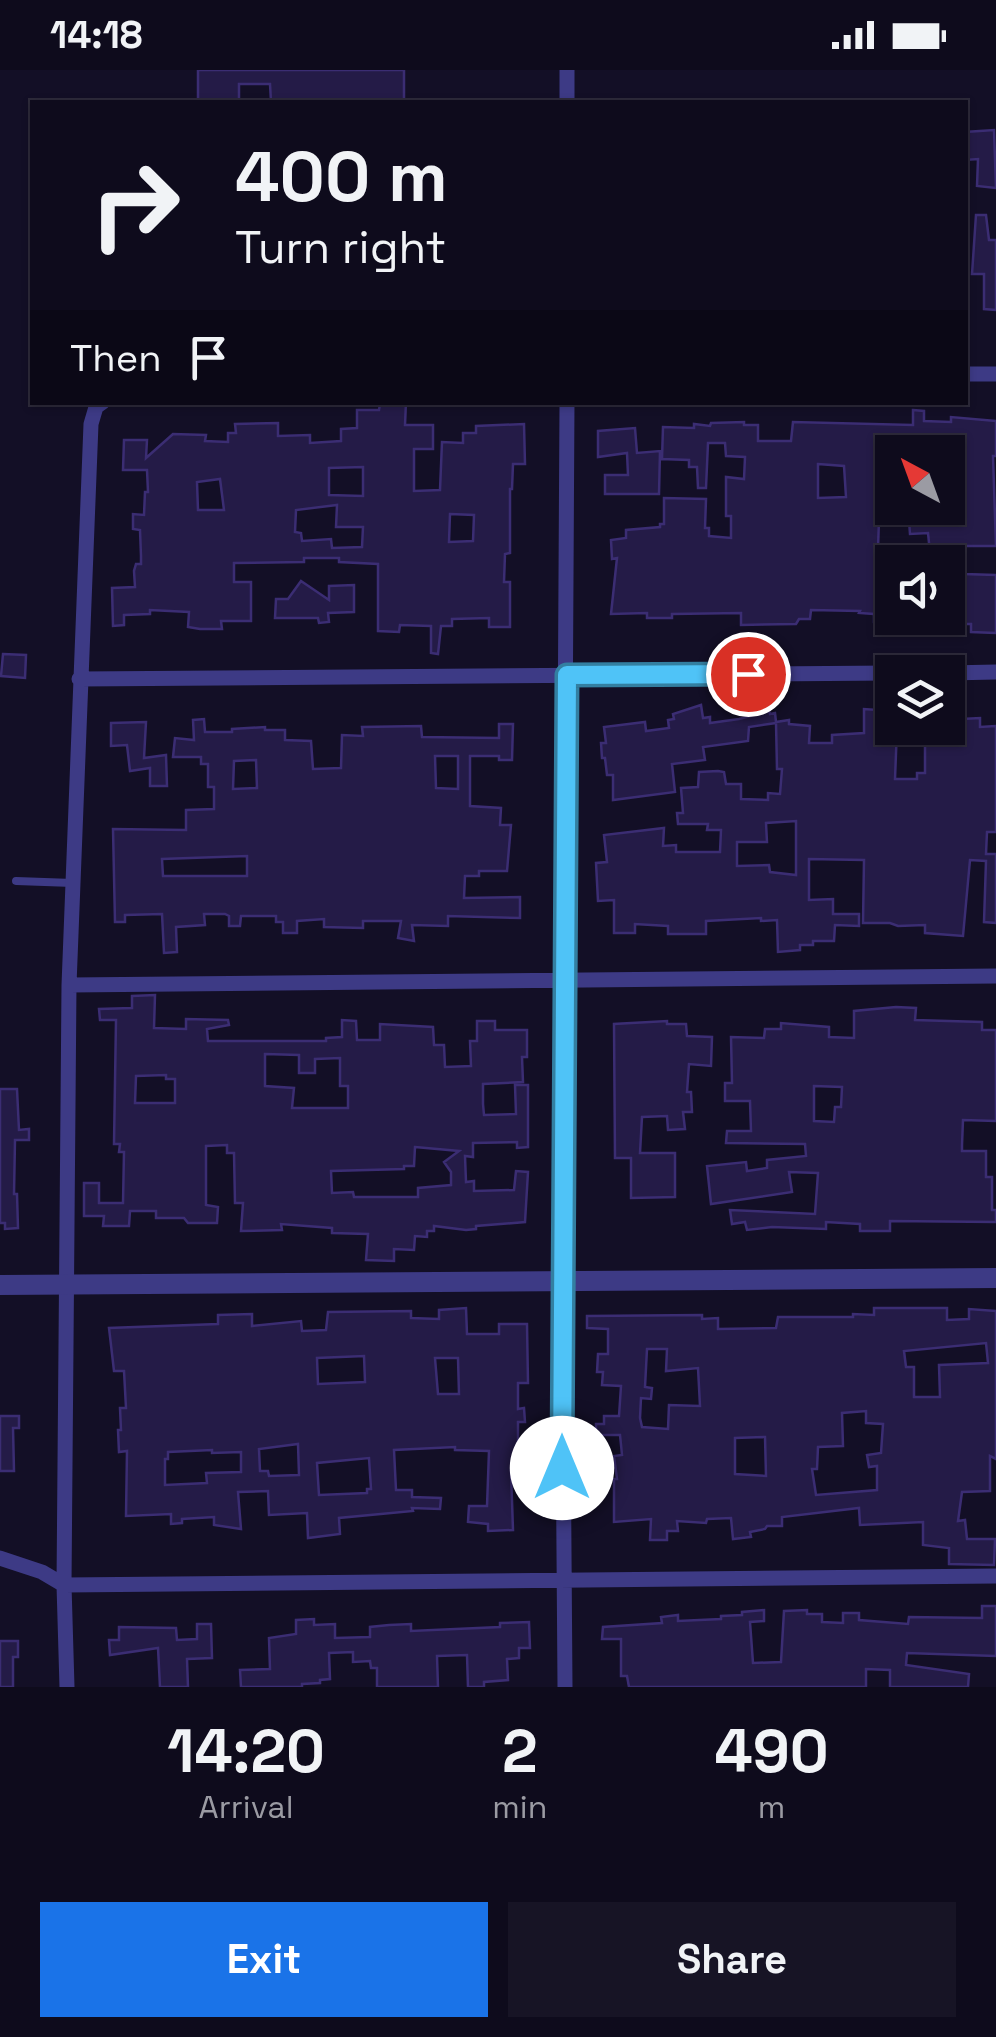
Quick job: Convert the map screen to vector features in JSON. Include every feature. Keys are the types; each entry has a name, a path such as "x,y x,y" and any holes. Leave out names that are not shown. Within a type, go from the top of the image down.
{"street":[{"path":"567,70 567,100"},
{"path":"968,374 996,374"},
{"path":"66,1687 69,985 91,424 98,405"},
{"path":"564,1687 567,405"},
{"path":"965,672 996,672"},
{"path":"79,679 875,673"},
{"path":"69,985 996,976"},
{"path":"0,1284 996,1278"},
{"path":"0,1558 29,1566 64,1585 996,1576"}],"lane":[{"path":"16,881 72,882"}],"building":[{"path":"198,70 404,70 404,100 271,100 270,84 239,84 239,100 198,100"},
{"path":"994,130 996,188 977,186 978,159 968,160 968,132"},
{"path":"976,215 986,215 989,240 996,240 996,310 984,309 984,274 972,274"},
{"path":"380,405 406,405 405,425 433,425 433,449 414,449 414,491 440,490 442,442 463,443 463,433 476,433 476,426 524,424 525,464 513,464 510,553 505,554 504,582 510,582 510,627 489,627 489,618 452,619 452,626 441,626 438,654 431,653 431,626 400,625 399,632 378,631 378,564 339,562 339,558 234,563 234,582 251,582 251,621 221,621 222,629 200,629 188,627 189,612 150,610 150,614 124,615 124,625 113,626 112,588 135,587 134,571 136,564 141,564 141,556 140,530 133,529 133,514 144,515 148,492 147,470 123,470 124,440 147,440 146,458 173,434 206,435 205,441 228,442 228,433 236,433 235,424 278,423 278,436 310,435 310,443 341,441 341,429 357,428 357,410 379,410","holes":["363,467 363,496 329,495 329,468","220,479 224,510 198,510 197,482","337,505 336,527 363,527 362,547 332,548 331,539 302,541 301,533 295,532 296,510","450,514 474,515 473,541 449,542"]},
{"path":"913,410 924,411 924,421 951,422 951,417 996,421 996,546 929,545 928,533 910,534 909,525 965,525 965,435 875,435 875,525 879,525 878,545 875,545 875,622 874,614 860,611 811,610 810,619 799,619 796,624 741,625 741,613 672,614 672,618 647,618 647,613 611,614 617,558 612,559 611,540 626,538 626,530 664,524 664,498 706,499 705,528 709,528 709,536 731,538 731,516 726,516 726,477 744,479 745,457 726,456 725,443 708,443 706,488 698,488 697,467 689,467 689,460 662,459 663,427 744,422 758,425 758,441 791,441 793,422 913,425","holes":["818,464 844,466 846,497 818,498"]},
{"path":"635,428 637,453 660,451 659,494 605,494 605,475 628,475 627,453 598,457 598,431"},
{"path":"965,574 996,575 996,633 971,632 971,624 965,624"},
{"path":"301,581 329,600 329,586 354,585 354,612 328,613 329,622 319,623 318,618 275,618 276,599 288,599"},
{"path":"3,654 26,655 25,678 1,676"},
{"path":"701,705 703,718 710,717 710,723 769,711 775,713 776,722 789,720 789,724 810,726 809,743 832,743 832,735 864,733 864,709 875,710 875,745 896,745 895,779 917,779 917,773 925,773 925,745 965,745 965,719 980,718 980,727 996,726 996,832 987,832 986,854 996,854 996,923 984,922 986,861 970,860 963,936 925,933 925,925 863,923 864,860 809,859 809,900 833,899 833,914 859,914 859,926 835,925 834,941 813,941 813,945 800,945 800,950 778,952 777,920 761,918 706,921 706,934 668,934 668,926 635,924 635,933 614,933 614,900 598,901 596,863 607,862 604,835 664,828 663,846 676,845 676,852 720,852 721,830 707,830 708,824 678,824 677,813 683,813 681,788 698,787 699,772 718,771 724,772 726,784 741,784 741,799 768,800 768,793 780,794 782,769 777,769 776,723 749,727 748,741 703,747 705,760 672,764 675,792 613,800 613,775 607,775 602,758 601,743 606,743 604,727 645,722 646,731 669,728 668,720 674,719 673,714","holes":["796,821 796,875 770,872 769,865 737,866 737,842 767,842 766,823"]},
{"path":"204,719 205,732 265,727 285,730 285,740 311,741 313,769 341,768 342,735 363,736 362,727 421,726 422,737 499,738 499,724 513,724 512,760 470,756 470,806 501,808 500,825 511,825 507,871 479,871 479,876 465,876 464,898 520,897 520,918 448,916 448,926 412,925 414,941 398,938 401,921 363,921 363,928 324,927 324,919 297,921 297,933 283,933 283,922 276,922 276,916 241,916 240,926 229,926 229,916 225,914 204,914 205,925 176,927 177,952 164,953 162,914 125,915 125,922 115,922 113,829 186,830 186,810 214,809 214,787 208,787 208,764 201,764 201,757 173,757 175,738 194,740 193,720","holes":["435,756 458,756 458,789 436,788","256,760 257,788 233,789 234,761","247,856 247,876 163,876 162,859"]},
{"path":"146,722 144,758 166,755 167,786 150,786 150,768 130,771 127,745 111,746 111,723"},
{"path":"155,995 154,1028 186,1029 186,1019 228,1020 229,1025 207,1029 208,1041 326,1041 342,1037 342,1020 356,1021 357,1040 380,1040 380,1024 433,1027 434,1045 444,1045 445,1067 471,1066 470,1041 477,1041 477,1021 495,1021 495,1030 527,1030 523,1082 483,1084 483,1104 484,1115 516,1114 515,1085 528,1085 528,1147 517,1148 517,1142 473,1143 473,1157 465,1156 466,1182 474,1181 474,1191 514,1190 516,1171 528,1172 525,1222 466,1230 434,1226 434,1231 427,1231 427,1237 415,1236 414,1250 394,1249 394,1261 366,1260 368,1234 332,1233 332,1228 281,1224 282,1230 241,1231 243,1203 235,1203 234,1153 227,1153 227,1145 206,1146 206,1205 218,1207 217,1223 188,1223 184,1218 156,1218 156,1211 130,1211 129,1226 103,1226 104,1216 84,1216 84,1183 99,1183 99,1203 123,1203 124,1152 119,1152 120,1144 114,1144 116,1020 100,1020 99,1009 132,1008 132,996","holes":["265,1054 299,1055 299,1073 315,1073 315,1059 340,1058 340,1086 348,1086 348,1108 292,1108 294,1088 265,1086","166,1075 166,1079 175,1079 175,1103 135,1103 136,1076","415,1147 459,1151 444,1162 451,1172 451,1185 418,1188 418,1197 332,1193 331,1171 414,1166"]},
{"path":"916,1008 915,1020 982,1022 982,1030 996,1030 996,1121 963,1120 962,1151 986,1151 986,1177 992,1177 996,1222 890,1221 890,1231 860,1231 860,1224 826,1222 826,1229 747,1230 745,1222 732,1224 730,1210 815,1214 818,1173 789,1172 792,1192 711,1204 707,1166 746,1162 747,1171 767,1168 767,1160 806,1156 805,1144 726,1143 727,1131 751,1131 750,1101 725,1101 725,1083 732,1083 731,1037 764,1038 765,1029 781,1029 781,1023 829,1027 829,1037 854,1038 854,1011","holes":["814,1086 842,1087 841,1107 835,1107 834,1122 814,1121"]},
{"path":"614,1024 686,1024 687,1036 712,1037 711,1066 689,1064 687,1092 691,1092 692,1112 683,1112 685,1129 668,1130 667,1116 642,1117 640,1153 675,1153 675,1197 631,1198 631,1158 615,1158"},
{"path":"0,1089 17,1089 19,1130 29,1129 29,1140 15,1140 18,1228 5,1229 5,1223 0,1223"},
{"path":"466,1308 467,1334 499,1334 499,1324 527,1324 528,1383 518,1383 518,1409 524,1408 525,1422 518,1422 518,1470 511,1471 513,1530 488,1531 488,1524 468,1522 469,1506 487,1506 489,1451 455,1447 394,1450 396,1490 412,1490 412,1497 441,1498 440,1509 412,1508 413,1511 339,1518 340,1534 308,1538 307,1513 269,1515 268,1491 238,1492 241,1529 214,1525 214,1517 182,1519 182,1523 171,1524 171,1514 126,1516 127,1451 119,1452 118,1430 120,1408 126,1408 124,1371 114,1371 109,1328 218,1324 218,1315 252,1314 252,1326 301,1321 302,1331 326,1330 328,1312 411,1311 411,1318 439,1319 439,1310","holes":["364,1356 365,1382 318,1384 317,1358","435,1358 458,1358 459,1394 438,1394","298,1444 299,1475 269,1476 268,1471 260,1471 259,1449","168,1452 241,1452 241,1472 206,1473 207,1483 165,1485","369,1458 371,1489 367,1493 319,1495 317,1463"]},
{"path":"874,1308 947,1308 947,1320 969,1319 969,1309 996,1311 996,1459 990,1456 990,1491 962,1492 958,1521 965,1520 967,1539 995,1539 994,1565 949,1564 949,1548 923,1545 923,1522 860,1525 859,1508 782,1517 782,1526 767,1526 750,1532 751,1537 733,1539 731,1518 707,1519 706,1523 677,1521 678,1531 667,1531 667,1540 650,1540 651,1519 614,1522 614,1456 622,1455 620,1435 596,1435 596,1424 604,1424 604,1416 619,1416 621,1386 602,1385 603,1372 597,1372 598,1354 608,1354 608,1329 587,1328 587,1316 702,1315 702,1319 718,1318 718,1329 776,1328 778,1317 874,1315","holes":["986,1343 988,1363 939,1365 940,1397 914,1397 914,1367 906,1367 904,1351","647,1349 667,1349 666,1371 698,1368 700,1406 669,1405 668,1429 642,1427 641,1398 651,1399 652,1388 645,1387","866,1411 866,1423 883,1424 881,1453 867,1455 869,1467 877,1466 877,1490 816,1495 812,1469 817,1469 818,1447 843,1446 842,1413","765,1437 766,1476 735,1474 735,1438"]},
{"path":"0,1416 19,1416 19,1428 13,1428 14,1471 0,1471"},
{"path":"982,1606 996,1606 996,1656 907,1653 906,1665 969,1674 968,1687 890,1687 890,1670 866,1669 866,1687 629,1687 627,1676 621,1676 621,1639 602,1639 603,1627 662,1623 661,1617 678,1615 678,1621 721,1619 764,1610 764,1621 750,1622 753,1663 781,1662 784,1611 822,1614 822,1622 843,1623 843,1613 859,1613 859,1620 908,1624 909,1617 982,1618"},
{"path":"314,1619 314,1625 335,1624 335,1638 370,1637 370,1627 389,1625 411,1624 411,1631 529,1622 530,1648 519,1648 519,1658 507,1659 508,1680 484,1682 484,1687 468,1687 467,1655 437,1656 438,1687 377,1687 377,1668 371,1668 370,1661 353,1662 353,1652 329,1653 330,1679 320,1683 302,1687 241,1687 240,1670 270,1669 269,1638 296,1634 296,1620"},
{"path":"197,1624 211,1624 212,1658 187,1659 188,1687 160,1687 158,1648 110,1655 109,1640 119,1640 119,1627 176,1628 177,1640 197,1639"},
{"path":"0,1641 18,1641 18,1657 13,1657 13,1687 0,1687"}],"route":[{"path":"562,1468 567,675 748,674"}]}
